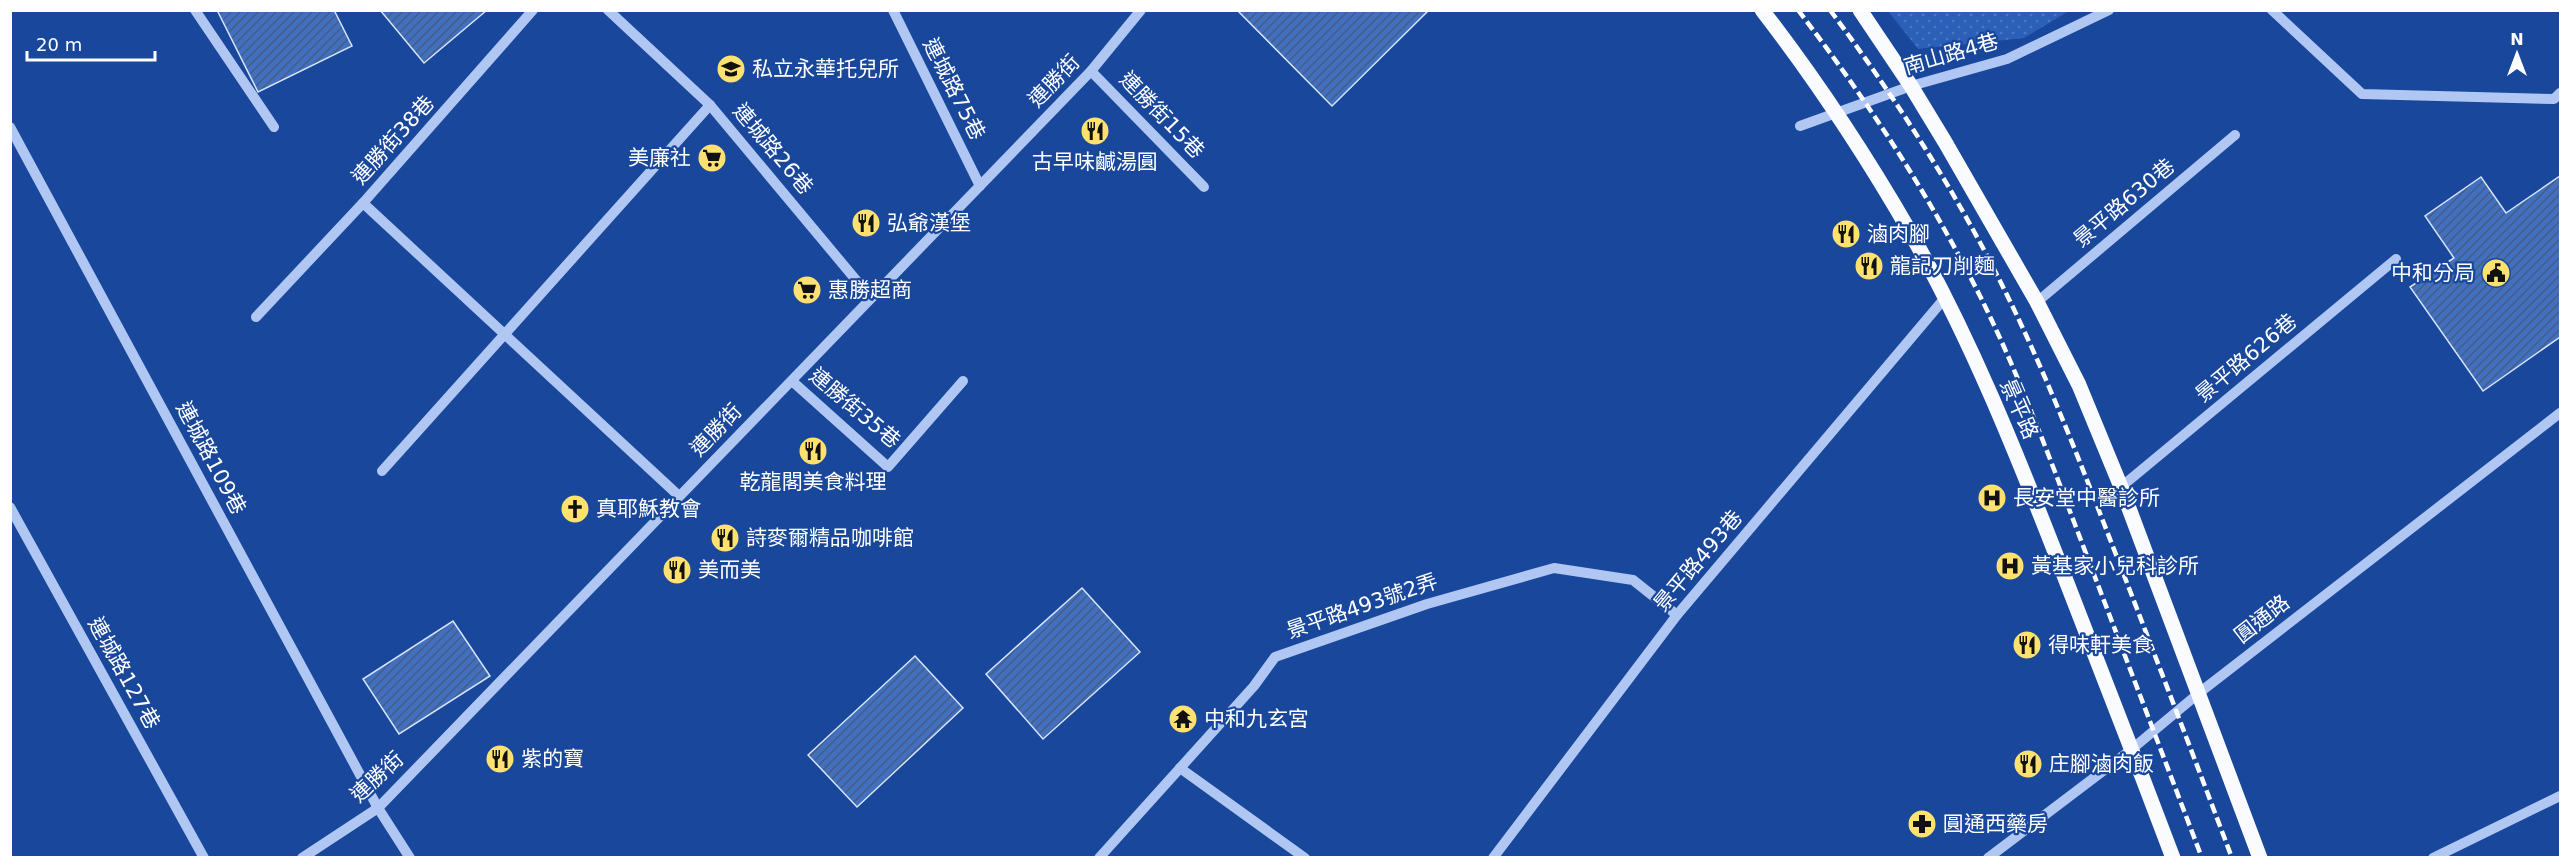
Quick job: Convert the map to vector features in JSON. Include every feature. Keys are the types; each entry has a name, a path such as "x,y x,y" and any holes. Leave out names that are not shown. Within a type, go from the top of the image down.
{"main road":[{"name":"景平路","path":"1762,10 1807,69 1835,112 1911,233 1944,299 2007,429 2133,749 2173,858"},
{"path":"1860,10 1911,86 2037,302 2079,385 2121,487 2259,858"}],"street":[{"path":"195,10 274,127"},
{"name":"連勝街38巷","path":"533,10 363,203 507,334 679,496"},
{"name":"連城路26巷","path":"608,10 710,105 872,298"},
{"name":"連城路75巷","path":"892,10 980,186"},
{"name":"連勝街","path":"302,858 378,808 1092,71 1141,10"},
{"name":"南山路4巷","path":"1800,126 1911,86 2007,59 2109,10"},
{"path":"2272,10 2362,94 2554,99 2560,93"},
{"name":"連勝街15巷","path":"1092,71 1204,187"},
{"path":"382,471 710,105"},
{"name":"連城路109巷","path":"10,127 378,808 410,858"},
{"name":"景平路630巷","path":"2037,302 2235,135"},
{"path":"256,317 363,203"},
{"name":"景平路626巷","path":"2121,487 2396,258"},
{"name":"景平路493巷","path":"1493,858 1677,615 1944,299"},
{"name":"連勝街35巷","path":"792,381 888,468 963,381"},
{"name":"圓通路","path":"1988,858 2133,749 2199,693 2560,413"},
{"name":"連城路127巷","path":"10,507 204,858"},
{"name":"景平路493號2弄","path":"1099,858 1254,686 1275,657 1427,604 1554,568 1633,580 1677,615"},
{"path":"1180,768 1305,858"},
{"path":"2433,858 2560,796"}],"shaded area":[{"path":"1888,11 2069,11 2024,38 1918,49"}],"building":[{"path":"217,10 334,10 352,46 258,92"},
{"path":"380,10 487,10 424,63"},
{"path":"1237,10 1429,10 1332,106"},
{"name":"中和分局","path":"2560,176 2560,337 2483,391 2410,287 2454,258 2425,216 2481,177 2506,213"},
{"path":"1082,588 1140,652 1043,739 986,674"},
{"path":"453,621 490,676 399,734 363,679"},
{"path":"915,656 963,708 857,807 808,755"}],"railway":[{"path":"1798,10 1848,78 1918,183 1994,324 2046,448 2202,858"},
{"path":"1830,10 1878,76 1923,145 1965,215 2020,322 2080,463 2232,858"}],"place":[{"name":"私立永華托兒所","path":"731,69"},
{"name":"古早味鹹湯圓","path":"1095,131"},
{"name":"美廉社","path":"712,158"},
{"name":"弘爺漢堡","path":"866,223"},
{"name":"滷肉腳","path":"1846,234"},
{"name":"龍記刀削麵","path":"1869,266"},
{"name":"中和分局","path":"2496,273"},
{"name":"惠勝超商","path":"807,290"},
{"name":"乾龍閣美食料理","path":"813,451"},
{"name":"長安堂中醫診所","path":"1992,498"},
{"name":"真耶穌教會","path":"575,509"},
{"name":"詩麥爾精品咖啡館","path":"725,538"},
{"name":"黃基家小兒科診所","path":"2010,566"},
{"name":"美而美","path":"677,570"},
{"name":"得味軒美食","path":"2027,645"},
{"name":"中和九玄宮","path":"1183,719"},
{"name":"紫的寶","path":"500,759"},
{"name":"庄腳滷肉飯","path":"2028,764"},
{"name":"圓通西藥房","path":"1922,824"}]}
